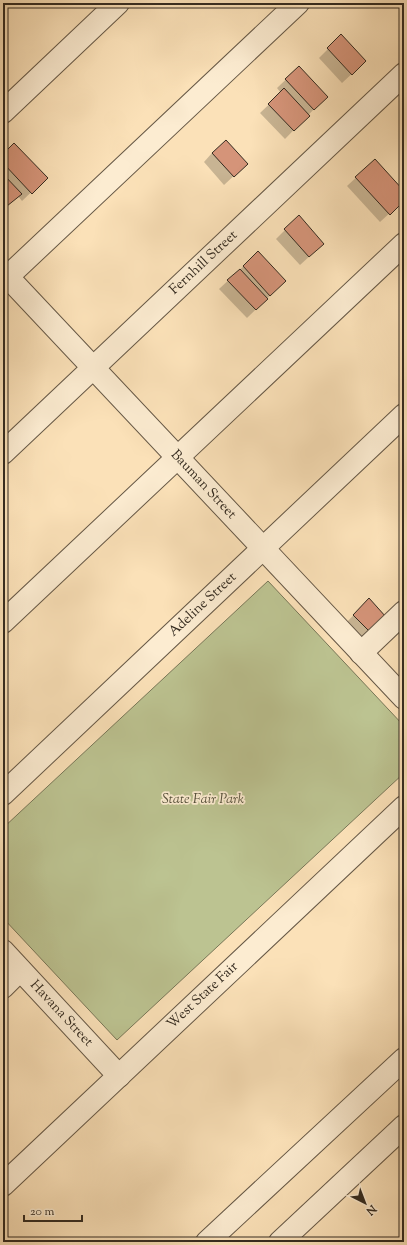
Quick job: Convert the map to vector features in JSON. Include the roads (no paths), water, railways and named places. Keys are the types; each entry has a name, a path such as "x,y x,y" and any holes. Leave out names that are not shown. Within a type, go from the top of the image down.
{"street":[{"path":"3,112 118,3"},
{"path":"4,277 298,3"},
{"name":"Fernhill Street","path":"3,453 404,74"},
{"path":"3,622 404,244"},
{"name":"Bauman Street","path":"4,277 93,368 404,698"},
{"name":"Adeline Street","path":"3,794 404,415"},
{"path":"361,653 404,612"},
{"name":"West State Fair","path":"3,1185 404,807"},
{"name":"Havana Street","path":"3,951 119,1076"},
{"path":"3,987 20,970"},
{"path":"207,1242 404,1059"},
{"path":"280,1242 404,1126"}],"park label":[{"name":"State Fair Park","path":"203,800"}]}
